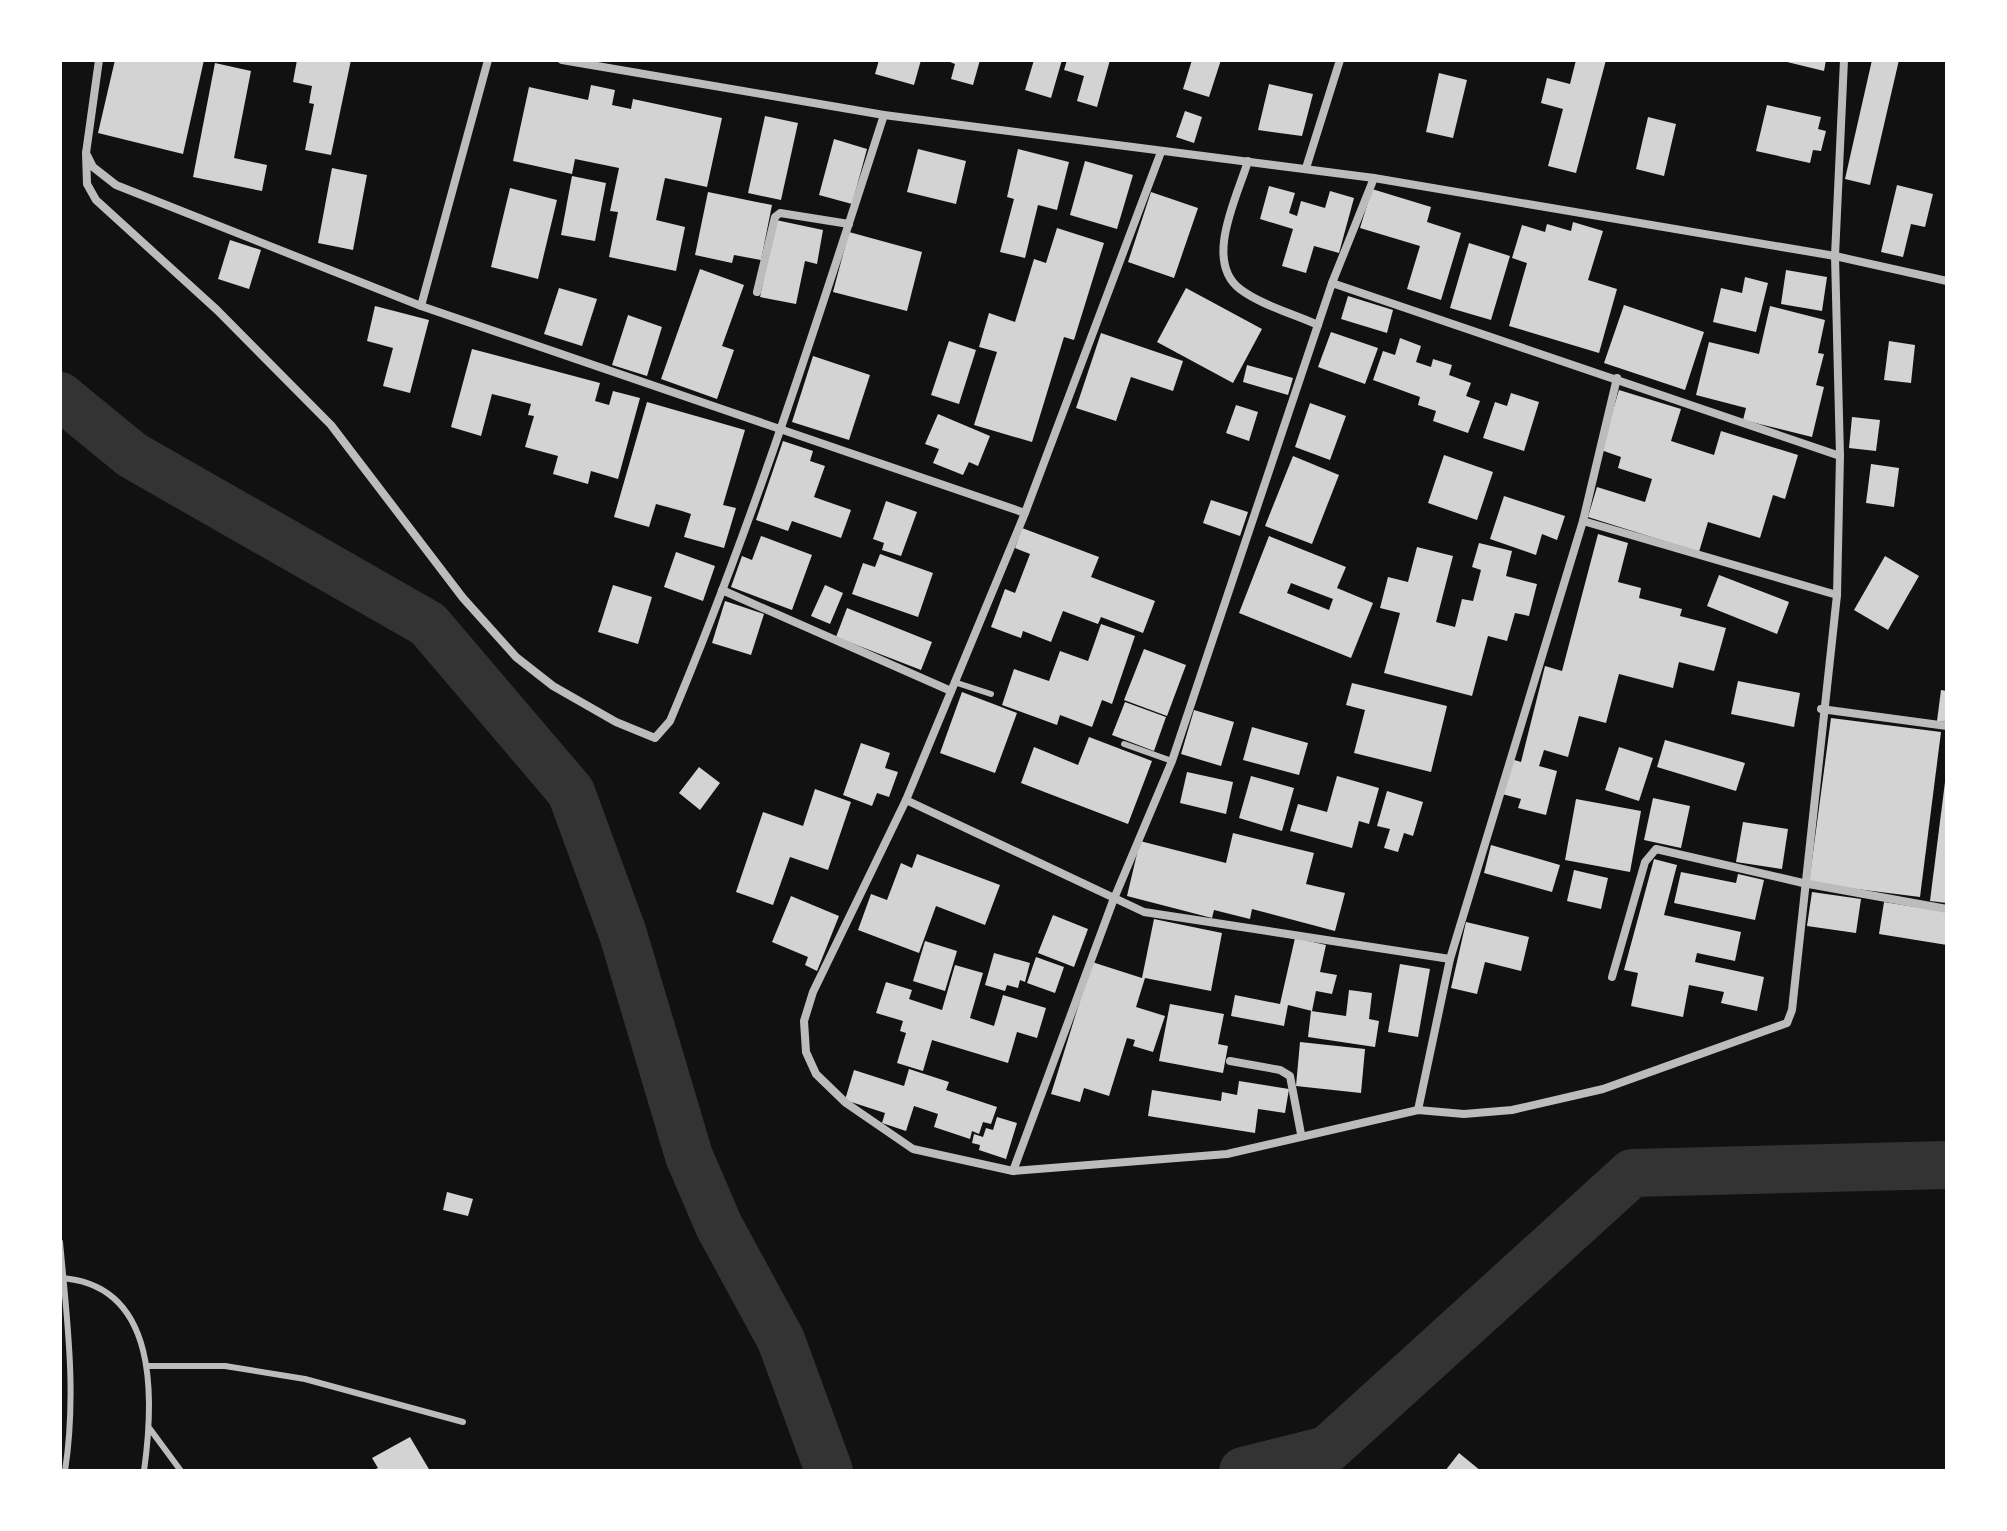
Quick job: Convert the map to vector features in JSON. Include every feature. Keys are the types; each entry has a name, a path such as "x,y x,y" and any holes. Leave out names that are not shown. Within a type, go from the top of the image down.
{"street":[{"path":"99,60 86,153 87,184 96,200 217,310 331,425 463,598 516,657 553,686 644,736 661,735 676,708 722,590 781,427 884,115"},
{"path":"421,306 488,60"},
{"path":"562,60 884,115 1374,178 1835,256 1947,281"},
{"path":"1306,168 1340,60"},
{"path":"1161,152 1025,513 906,800 813,992 804,1021 806,1052 816,1074 846,1103 913,1149 1013,1171 1227,1154 1301,1134 1418,1110 1464,1114 1488,1112 1573,1096 1603,1089 1787,1023 1792,1010 1821,709 1837,595 1840,456 1835,256 1844,60"},
{"path":"86,153 93,167 116,185 149,201 421,306 1025,513"},
{"path":"1248,161 1224,239 1224,264 1238,288 1318,325"},
{"path":"1013,1171 1113,901 1172,761 1332,283 1374,178"},
{"path":"757,292 775,217 780,213 849,224"},
{"path":"1332,283 1840,456"},
{"path":"1418,1110 1450,959 1583,521 1617,378"},
{"path":"1583,521 1837,595"},
{"path":"722,590 952,686"},
{"path":"1821,709 1947,726"},
{"path":"906,800 1113,901 1172,918 1292,932 1450,959"},
{"path":"1612,977 1645,862 1656,849 1803,883 1947,909"},
{"path":"1230,1061 1280,1070 1290,1076 1301,1134"}],"lane":[{"path":"952,686 991,694"},
{"path":"1124,744 1172,761"},
{"path":"60,1242 70,1334 72,1425 65,1471"},
{"path":"62,1278 89,1283 121,1304 135,1327 148,1366 150,1428 144,1471"},
{"path":"148,1366 225,1366 305,1379 463,1422"},
{"path":"150,1428 181,1471"}],"building":[{"path":"115,60 204,60 183,154 98,133"},
{"path":"297,60 351,60 331,155 305,150 314,104 309,103 312,86 293,82"},
{"path":"879,60 921,60 914,85 875,74"},
{"path":"945,60 980,60 973,85 951,79 955,64"},
{"path":"1034,60 1062,60 1051,98 1025,90"},
{"path":"1067,60 1110,60 1097,107 1077,101 1084,76 1064,70"},
{"path":"1192,60 1221,60 1209,97 1183,89"},
{"path":"1576,60 1606,60 1576,173 1548,166 1563,109 1541,103 1547,78 1570,84"},
{"path":"1779,60 1826,60 1824,71"},
{"path":"1872,60 1899,60 1870,185 1845,179"},
{"path":"215,63 251,71 234,158 267,165 262,191 193,177"},
{"path":"1439,73 1467,80 1453,138 1426,132"},
{"path":"1269,84 1313,94 1302,136 1258,130"},
{"path":"591,85 615,90 612,105 631,109 633,99 722,118 707,187 665,178 656,220 685,227 676,271 609,257 618,212 610,211 619,168 575,159 572,174 513,161 529,87 588,100"},
{"path":"1767,105 1821,117 1818,129 1826,131 1821,151 1813,150 1810,163 1756,151"},
{"path":"1185,111 1202,117 1194,143 1176,137"},
{"path":"765,116 798,123 781,200 748,193"},
{"path":"1648,117 1676,124 1664,176 1636,169"},
{"path":"834,139 867,149 852,204 819,195"},
{"path":"918,149 966,161 956,204 907,192"},
{"path":"1018,149 1069,162 1057,210 1038,205 1025,258 1000,252 1014,199 1007,197"},
{"path":"1085,161 1133,175 1117,229 1070,215"},
{"path":"332,168 367,175 353,250 318,243"},
{"path":"572,176 606,183 595,241 561,235"},
{"path":"1897,185 1933,194 1925,227 1911,224 1903,257 1881,252"},
{"path":"1269,186 1295,193 1289,213 1297,216 1301,201 1325,208 1330,191 1354,198 1339,253 1314,246 1306,273 1282,266 1293,229 1260,219"},
{"path":"510,188 557,200 538,279 491,267"},
{"path":"1372,189 1431,207 1427,222 1461,233 1441,300 1407,289 1420,246 1360,228"},
{"path":"708,192 772,205 761,260 734,255 732,263 695,255"},
{"path":"1151,192 1198,208 1174,278 1128,262"},
{"path":"776,220 823,230 817,264 805,261 796,304 760,297"},
{"path":"1573,222 1603,231 1588,280 1617,289 1599,353 1509,326 1527,263 1512,258 1522,225 1545,232 1547,224 1571,231"},
{"path":"1057,228 1104,243 1074,340 1064,337 1032,442 974,425 997,352 979,347 989,313 1015,322 1034,259 1046,263"},
{"path":"849,232 922,252 907,311 833,292"},
{"path":"230,240 261,250 249,289 218,279"},
{"path":"1469,243 1510,256 1491,320 1450,308"},
{"path":"700,269 744,285 722,346 734,350 717,399 661,379"},
{"path":"1786,270 1827,277 1822,311 1781,304"},
{"path":"1745,277 1768,283 1756,332 1713,322 1721,288 1742,293"},
{"path":"559,288 597,299 582,346 544,334"},
{"path":"1186,288 1262,329 1233,383 1157,342"},
{"path":"1348,296 1393,310 1387,333 1341,319"},
{"path":"1624,305 1704,332 1685,390 1604,363"},
{"path":"375,306 429,320 410,393 383,386 393,348 367,341"},
{"path":"1770,306 1825,320 1818,353 1824,354 1816,385 1824,387 1812,437 1743,420 1746,408 1696,395 1709,342 1759,354"},
{"path":"628,315 662,327 647,376 612,365"},
{"path":"1331,332 1378,348 1365,384 1318,367"},
{"path":"1101,333 1183,361 1173,391 1131,377 1116,421 1076,408"},
{"path":"1400,338 1421,346 1416,362 1431,367 1433,359 1452,365 1449,375 1471,383 1466,396 1480,401 1468,433 1433,421 1436,411 1418,405 1420,397 1373,380 1383,351 1395,355"},
{"path":"949,341 976,350 959,404 931,395"},
{"path":"1889,341 1915,345 1911,383 1884,380"},
{"path":"472,349 600,383 595,401 609,405 613,391 640,398 618,479 591,471 588,484 553,474 558,456 525,447 534,416 528,415 531,404 492,394 481,436 451,427"},
{"path":"813,356 870,375 849,440 792,422"},
{"path":"1247,365 1293,378 1288,395 1243,382"},
{"path":"1619,390 1681,409 1671,441 1714,455 1721,431 1798,455 1785,499 1773,495 1760,538 1708,522 1699,552 1588,517 1597,487 1645,502 1652,479 1618,468 1621,457 1601,450"},
{"path":"1511,393 1539,402 1524,451 1483,438 1495,402 1507,406"},
{"path":"647,402 745,430 723,505 736,508 724,548 684,537 691,514 682,511 656,504 649,527 614,517"},
{"path":"1310,403 1346,416 1330,460 1295,447"},
{"path":"1236,405 1258,412 1249,441 1226,433"},
{"path":"938,414 990,436 978,466 969,462 963,475 933,463 939,449 925,444"},
{"path":"1852,417 1880,420 1876,451 1849,448"},
{"path":"783,441 813,451 810,461 825,466 814,497 851,510 841,538 792,521 788,531 756,520"},
{"path":"1444,455 1493,472 1477,520 1428,503"},
{"path":"1293,456 1339,475 1312,544 1265,526"},
{"path":"1871,464 1899,468 1894,507 1866,503"},
{"path":"1504,496 1565,516 1557,540 1542,534 1536,555 1490,539"},
{"path":"1211,500 1248,512 1240,536 1203,523"},
{"path":"886,501 917,512 901,556 882,550 884,543 873,539"},
{"path":"1022,528 1099,557 1091,577 1155,601 1143,633 1101,617 1098,624 1063,611 1051,642 1023,631 1021,638 991,627 1005,589 1015,593 1030,554 1015,548"},
{"path":"1598,534 1628,543 1618,582 1641,588 1639,598 1682,609 1680,616 1726,628 1714,671 1679,662 1673,688 1619,674 1606,723 1579,716 1568,757 1544,750 1539,766 1557,771 1546,815 1518,808 1521,799 1502,794 1511,759 1521,762 1545,666 1562,671"},
{"path":"761,536 812,555 792,610 731,587 742,556 752,560"},
{"path":"1269,536 1346,567 1337,588 1373,603 1351,658 1239,613","holes":["1291,583 1333,599 1329,610 1287,593"]},
{"path":"1479,543 1512,551 1506,576 1537,584 1529,616 1515,613 1507,641 1488,636 1472,696 1384,673 1400,613 1380,608 1388,577 1408,582 1417,547 1453,556 1436,622 1455,627 1462,599 1473,601 1481,570 1472,567"},
{"path":"676,552 715,566 703,601 664,587"},
{"path":"880,554 933,573 918,617 852,594 863,563 875,567"},
{"path":"1885,556 1919,576 1888,630 1854,610"},
{"path":"1719,575 1789,602 1777,634 1707,606"},
{"path":"613,585 652,597 638,644 598,632"},
{"path":"825,585 843,593 830,624 811,616"},
{"path":"725,601 764,614 751,655 712,643"},
{"path":"847,608 932,642 921,670 836,637"},
{"path":"1101,624 1135,636 1112,704 1102,700 1092,727 1060,715 1057,725 1002,705 1014,669 1049,681 1060,651 1088,661"},
{"path":"1144,649 1186,665 1167,716 1124,700"},
{"path":"1738,681 1800,693 1794,727 1731,714"},
{"path":"1352,683 1447,706 1431,772 1354,753 1365,710 1346,705"},
{"path":"1941,690 1947,691 1947,722 1937,721"},
{"path":"962,692 1017,713 995,773 940,753"},
{"path":"1125,702 1166,717 1154,751 1112,735"},
{"path":"1194,710 1234,722 1221,766 1181,754"},
{"path":"1831,718 1941,732 1920,897 1809,883"},
{"path":"1252,727 1308,743 1299,775 1243,760"},
{"path":"1089,737 1152,761 1128,824 1021,783 1034,747 1078,765"},
{"path":"1665,740 1745,763 1736,791 1657,767"},
{"path":"861,743 890,753 885,768 898,772 889,797 877,793 872,806 843,795"},
{"path":"1619,747 1653,758 1639,801 1605,790"},
{"path":"699,767 720,783 700,810 679,793"},
{"path":"1187,772 1233,782 1226,814 1180,803"},
{"path":"1251,776 1294,788 1282,831 1239,818"},
{"path":"1337,776 1379,788 1369,824 1359,821 1352,848 1290,831 1298,804 1327,812"},
{"path":"1947,782 1947,903 1930,901"},
{"path":"815,789 851,802 828,870 790,857 773,905 736,892 763,812 803,826"},
{"path":"1387,791 1423,802 1413,836 1404,833 1398,852 1384,848 1390,829 1377,826"},
{"path":"1653,798 1690,806 1681,848 1644,840"},
{"path":"1576,799 1641,811 1630,872 1565,860"},
{"path":"1743,822 1788,829 1782,869 1736,862"},
{"path":"1233,833 1314,853 1306,884 1345,893 1335,931 1252,909 1250,919 1214,910 1212,918 1127,896 1140,841 1226,863"},
{"path":"1491,845 1560,865 1552,892 1484,873"},
{"path":"917,854 1000,885 985,925 936,906 919,953 858,930 871,894 887,900 901,863 912,868"},
{"path":"1654,859 1677,865 1664,915 1741,932 1735,961 1697,953 1695,962 1764,977 1757,1011 1721,1003 1724,992 1689,985 1683,1017 1631,1006 1638,973 1624,970"},
{"path":"1574,870 1608,878 1601,909 1567,901"},
{"path":"1681,872 1736,883 1738,874 1764,880 1755,920 1674,903"},
{"path":"1812,892 1861,899 1856,933 1807,926"},
{"path":"791,896 839,916 817,971 805,965 808,957 772,942"},
{"path":"1884,902 1947,912 1947,945 1879,934"},
{"path":"1053,915 1088,929 1074,967 1038,953"},
{"path":"1154,919 1222,933 1211,991 1145,978 1136,1007 1165,1016 1153,1052 1133,1046 1135,1040 1127,1038 1109,1096 1084,1088 1080,1102 1051,1094 1092,962 1142,978"},
{"path":"1466,922 1529,937 1521,971 1485,962 1477,994 1451,988"},
{"path":"1295,938 1326,945 1320,972 1337,975 1332,994 1316,991 1312,1011 1288,1005 1284,1026 1231,1016 1235,995 1280,1004"},
{"path":"925,941 957,951 945,991 913,981"},
{"path":"994,953 1030,963 1025,982 1020,980 1018,988 1007,985 1005,991 985,985"},
{"path":"1036,957 1064,967 1055,993 1027,983"},
{"path":"1400,964 1430,969 1418,1037 1388,1032"},
{"path":"955,965 983,973 970,1018 994,1026 1003,995 1046,1008 1037,1038 1017,1032 1008,1063 932,1040 923,1071 897,1063 906,1033 900,1031 903,1021 876,1013 886,982 912,990 909,999 942,1010"},
{"path":"1349,990 1372,993 1369,1019 1379,1021 1375,1047 1308,1037 1311,1011 1346,1016"},
{"path":"1170,1004 1224,1014 1218,1044 1228,1046 1223,1073 1159,1061"},
{"path":"1300,1042 1365,1049 1361,1093 1296,1086"},
{"path":"909,1069 949,1082 946,1090 997,1107 991,1124 983,1122 979,1134 972,1131 970,1139 934,1127 938,1114 914,1106 906,1131 882,1123 885,1113 845,1100 854,1070 904,1086"},
{"path":"1239,1081 1289,1089 1285,1113 1258,1109 1255,1133 1148,1116 1152,1090 1221,1101 1222,1092 1237,1095"},
{"path":"997,1117 1017,1123 1006,1159 979,1150 980,1145 972,1143 974,1134 983,1137 986,1128 993,1130"},
{"path":"447,1192 473,1199 468,1216 443,1210"},
{"path":"410,1437 430,1471 371,1471 378,1468 372,1458"},
{"path":"1459,1453 1481,1471 1445,1471"}],"waterway":[{"path":"60,396 132,455 428,624 571,792 623,934 689,1156 719,1226 781,1340 829,1471"},
{"path":"1243,1471 1327,1450 1632,1173 1947,1165"}]}
